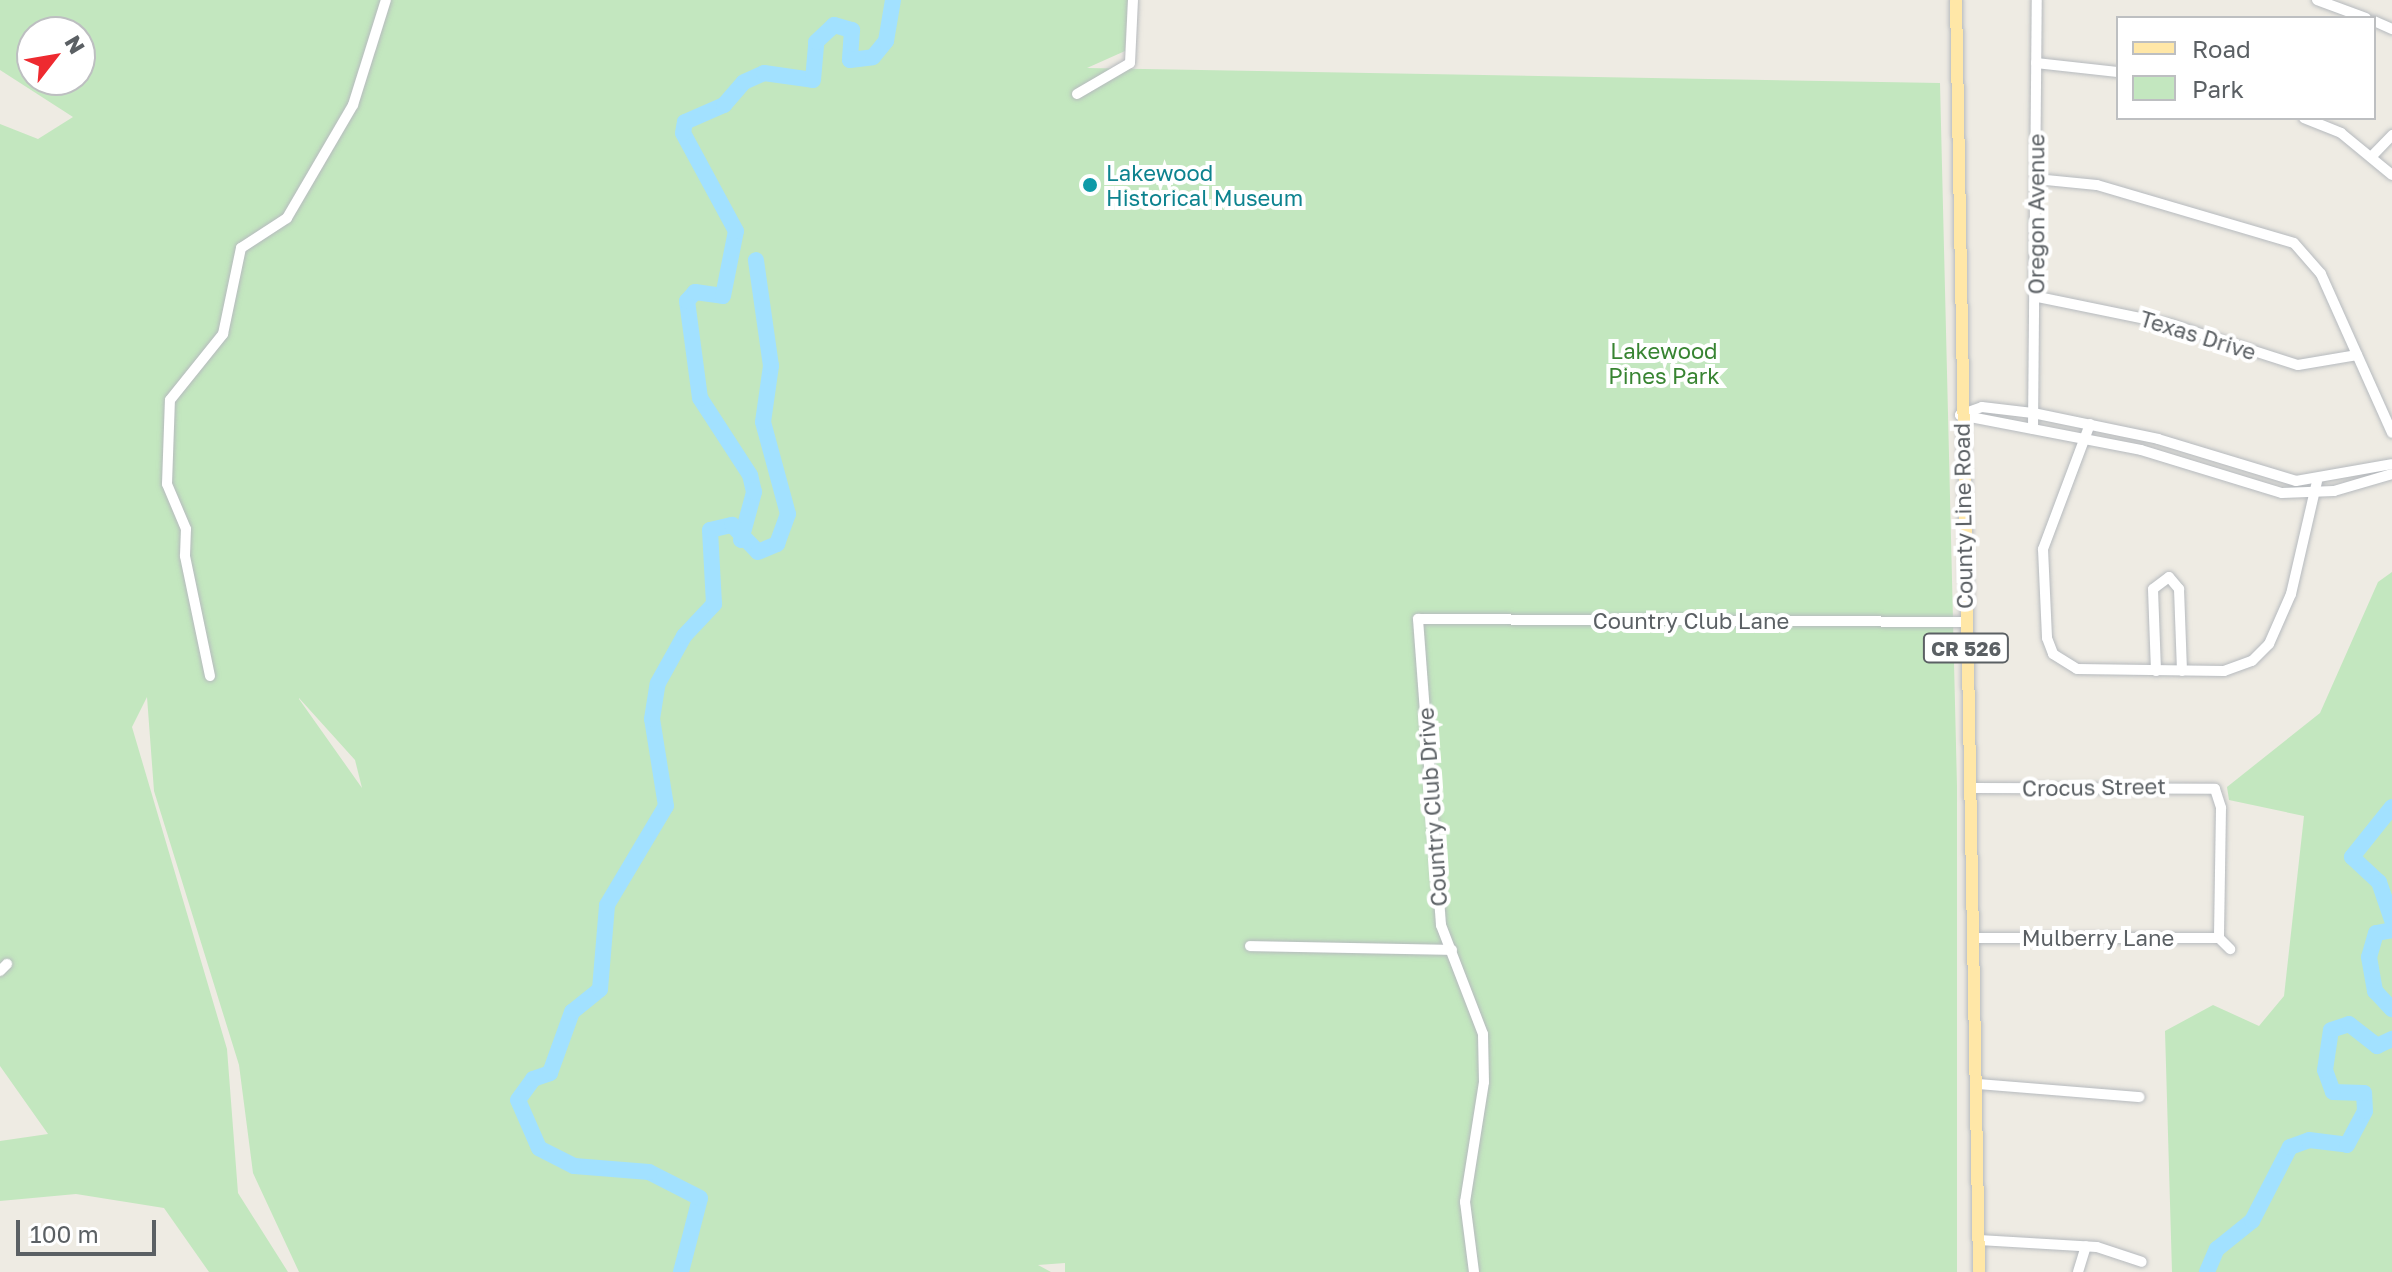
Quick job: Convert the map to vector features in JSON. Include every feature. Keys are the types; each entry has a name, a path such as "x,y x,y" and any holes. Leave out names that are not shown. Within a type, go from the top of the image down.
{"main road":[{"name":"County Line Road","path":"1956,0 1960,415 1973,788 1979,1272"}],"street":[{"path":"210,676 185,556 186,529 167,484 170,400 223,334 241,248 287,218 353,105 386,0"},
{"path":"1077,94 1130,63 1133,0"},
{"name":"Oregon Avenue","path":"2033,429 2038,297 2037,0"},
{"path":"2317,0 2361,16"},
{"path":"2036,63 2116,72"},
{"path":"2308,120 2373,155 2392,175"},
{"path":"2373,155 2392,135"},
{"path":"2036,179 2097,185 2294,243 2321,274 2392,433"},
{"name":"Texas Drive","path":"2038,297 2170,324 2298,365 2357,355"},
{"path":"1960,415 1982,407 2090,424 2270,478 2317,481 2392,464"},
{"path":"1960,415 2085,438 2259,489 2315,493 2392,474"},
{"path":"2090,424 2043,549 2047,638 2053,654 2077,669 2182,671 2242,667 2269,644 2304,555 2317,481"},
{"path":"2156,671 2153,589 2169,577 2179,589 2182,671"},
{"name":"Country Club Lane","path":"1418,619 1965,622"},
{"name":"Country Club Drive","path":"1418,619 1441,925 1483,1034 1484,1082 1465,1202 1474,1272"},
{"name":"Crocus Street","path":"1973,788 2215,789 2221,808 2219,938"},
{"name":"Mulberry Lane","path":"1976,938 2219,938"},
{"path":"2219,938 2230,949"},
{"path":"1250,946 1452,950"},
{"path":"1977,1084 2139,1097"},
{"path":"1979,1240 2086,1246 2142,1262"},
{"path":"2078,1272 2086,1246"}],"green space":[{"name":"Lakewood Pines Park","path":"0,0 1128,0 1125,51 1087,68 1940,83 1957,786 1957,1272 1065,1272 1065,1263 1038,1265 1051,1272 299,1272 253,1173 239,1065 154,791 147,697 132,727 227,1049 238,1193 288,1272 209,1272 164,1208 76,1194 0,1201 0,1141 48,1134 0,1066 0,124 38,139 73,117 40,96 96,96 96,16 16,16 16,80 0,70","holes":["299,698 355,760 362,788"]},
{"path":"2392,572 2392,1272 2172,1272 2165,1031 2213,1005 2259,1026 2284,996 2304,816 2229,800 2227,787 2320,713 2378,582"}],"waterway":[{"path":"741,540 754,492 750,475 700,398 687,301 695,292 723,296 736,231 683,133 685,122 724,105 744,82 764,73 813,80 816,42 834,25 852,30 850,60 873,57 886,41 893,0"},
{"path":"681,1272 700,1198 649,1172 574,1166 539,1148 518,1100 533,1079 550,1073 572,1012 600,989 607,905 666,806 652,719 658,683 684,636 714,604 710,530 732,525 758,552 777,544 788,514 763,422 771,366 756,260"},
{"path":"2392,807 2352,857 2379,882 2392,920"},
{"path":"2392,930 2376,933 2369,957 2375,991 2392,1009"},
{"path":"2207,1272 2217,1249 2252,1221 2290,1147 2309,1140 2347,1145 2365,1111 2364,1093 2333,1092 2325,1070 2331,1030 2349,1024 2377,1046 2392,1039"}],"place":[{"name":"Lakewood Historical Museum","path":"1090,185"}]}
